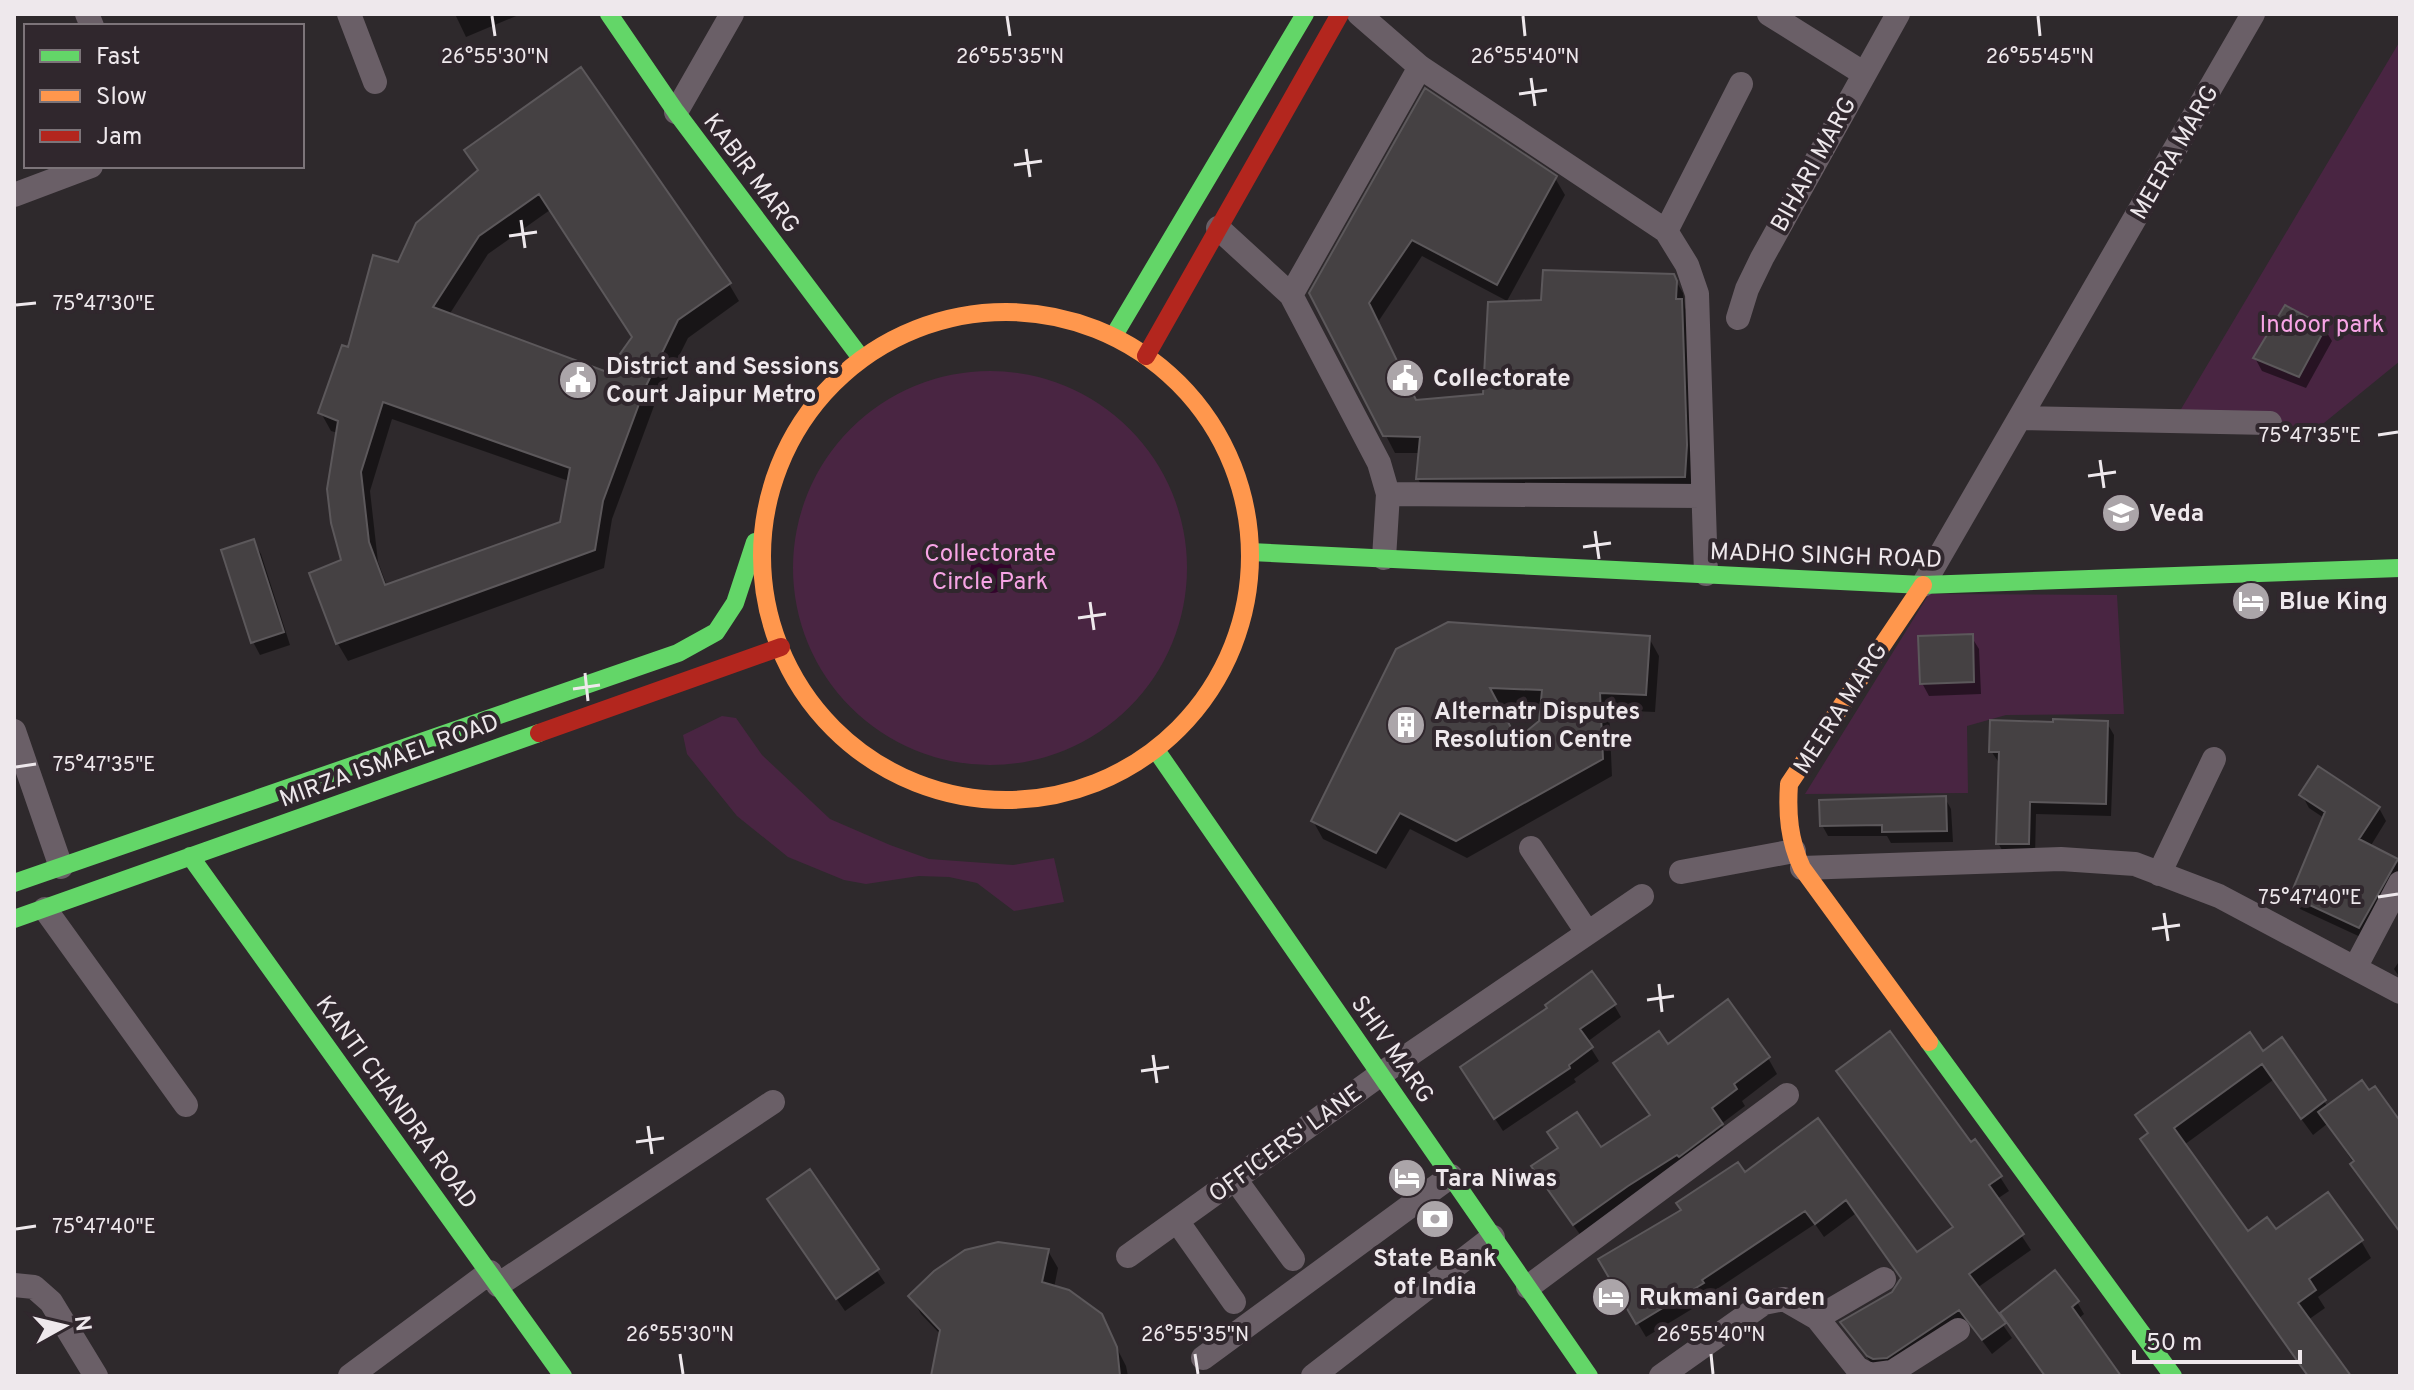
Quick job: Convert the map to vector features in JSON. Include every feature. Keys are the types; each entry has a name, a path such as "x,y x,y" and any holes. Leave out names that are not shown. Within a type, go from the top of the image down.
{"main road":[{"name":"KABIR MARG","path":"609,14 676,112 861,358"},
{"path":"1116,332 1305,14"},
{"path":"1146,356 1340,14"},
{"path":"14,883 678,653 716,632 735,603 768,504 791,437 824,391 861,358 905,332 967,313 1031,311 1116,332 1190,394 1226,448 1244,500 1250,552 1244,613 1221,674 1196,711 1156,750 1098,784 1038,800 972,799 915,784 867,758 814,708 781,647 772,619 761,560 768,504"},
{"name":"MADHO SINGH ROAD","path":"1250,552 1923,585 2400,568"},
{"name":"MEERA MARG","path":"1923,585 1789,784 1787,816 1798,860 2173,1376"},
{"name":"MIRZA ISMAEL ROAD","path":"14,919 781,647"},
{"name":"SHIV MARG","path":"1156,750 1528,1287 1583,1374"},
{"name":"KANTI CHANDRA ROAD","path":"190,856 563,1376"}],"street":[{"path":"349,14 375,82"},
{"path":"676,112 732,14"},
{"path":"1359,14 1420,67 1666,231 1687,265 1697,294 1706,574"},
{"path":"1769,14 1863,73"},
{"name":"BIHARI MARG","path":"1738,318 1747,289 1762,258 1898,14"},
{"name":"MEERA MARG","path":"1923,585 2253,14"},
{"path":"1291,295 1420,67"},
{"path":"1666,231 1741,84"},
{"path":"14,195 86,168"},
{"path":"1218,228 1291,295 1379,463 1388,494 1384,558"},
{"path":"2022,418 2270,423"},
{"path":"1388,494 1702,496"},
{"path":"14,731 61,867"},
{"path":"2159,874 2214,759"},
{"path":"1531,848 1587,932"},
{"path":"1681,872 1798,860 2061,859 2135,864 2219,896 2400,992"},
{"path":"2355,968 2400,883"},
{"name":"OFFICERS' LANE","path":"1128,1256 1381,1074 1642,896"},
{"path":"45,909 186,1105"},
{"path":"1528,1287 1787,1095"},
{"path":"350,1376 494,1278 773,1102"},
{"path":"1203,1358 1451,1176"},
{"path":"1235,1179 1293,1259"},
{"path":"1177,1221 1234,1302"},
{"path":"1313,1376 1493,1237"},
{"path":"1817,1318 1884,1279"},
{"path":"14,1285 34,1287 51,1302 96,1376"},
{"path":"1661,1376 1764,1303 1784,1299 1817,1318 1857,1368 1870,1375 1892,1372 1958,1330"}],"green space":[{"name":"Indoor park","path":"2400,41 2400,361 2308,436 2171,426"},
{"name":"Collectorate Circle Park","path":"990,371 1029,374 1066,386 1100,404 1130,428 1154,458 1172,492 1184,529 1187,568 1184,607 1172,644 1154,678 1130,708 1100,732 1066,750 1029,762 990,765 951,762 914,750 880,732 850,708 826,678 808,644 796,607 793,568 796,529 808,492 826,458 850,428 880,404 914,386 951,374"},
{"path":"1929,594 2117,595 2124,714 2006,715 1967,726 1968,793 1805,794"},
{"path":"722,716 736,718 762,755 830,819 929,859 1013,865 1054,858 1064,902 1014,911 977,883 949,877 919,876 866,884 844,880 788,857 737,816 687,754 683,735"}],"shaded area":[{"path":"991,551 1006,557 1012,572 1006,587 991,593 976,587 970,572 976,557"}],"building":[{"name":"District and Sessions Court Jaipur Metro","path":"581,67 731,283 678,320 645,388 603,501 595,550 336,644 309,573 341,560 331,523 327,489 338,421 318,413 342,345 348,347 373,255 398,262 416,223 478,170 464,150","holes":["539,194 632,337 607,372 433,307 479,236","383,402 570,468 560,522 385,585 369,542 361,472"]},
{"path":"1425,88 1557,176 1497,285 1412,240 1369,303 1416,400 1483,394 1488,302 1541,300 1543,270 1674,274 1677,281 1676,299 1682,299 1687,445 1685,477 1416,479 1420,437 1383,436 1309,293"},
{"path":"2285,305 2326,327 2299,377 2253,358"},
{"path":"254,539 284,632 251,643 221,550"},
{"name":"Alternatr Disputes Resolution Centre","path":"1448,622 1650,636 1646,695 1600,693 1603,759 1456,841 1400,813 1376,853 1311,821 1396,649","holes":["1490,688 1542,690 1539,721 1517,739"]},
{"path":"1973,634 1974,682 1920,684 1918,636"},
{"path":"2053,719 2108,721 2106,804 2030,802 2029,844 1996,844 1999,752 1989,752 1990,720 2053,722"},
{"path":"2318,766 2380,807 2359,839 2398,859 2359,928 2290,896 2325,812 2299,795"},
{"path":"1946,796 1947,831 1882,832 1882,825 1820,826 1819,800"},
{"path":"1592,971 1616,1004 1580,1029 1593,1047 1569,1065 1570,1068 1494,1119 1460,1067 1547,1008 1545,1005"},
{"path":"1728,999 1770,1057 1734,1084 1737,1089 1712,1108 1723,1124 1679,1157 1677,1155 1628,1186 1573,1225 1531,1166 1558,1148 1547,1132 1577,1112 1601,1147 1650,1115 1613,1063 1659,1031 1668,1044"},
{"path":"1890,1031 1971,1142 1975,1139 2002,1176 1989,1185 2024,1234 1969,1274 2006,1323 1982,1340 1959,1310 1887,1358 1867,1356 1840,1322 1892,1292 1901,1278 1846,1200 1815,1224 1805,1211 1702,1280 1704,1283 1636,1324 1598,1259 1681,1210 1676,1203 1738,1162 1745,1172 1818,1118 1917,1252 1953,1227 1836,1071"},
{"path":"2250,1032 2263,1051 2282,1037 2326,1100 2301,1119 2262,1064 2174,1128 2248,1231 2267,1217 2276,1229 2328,1192 2363,1240 2309,1279 2316,1290 2298,1303 2351,1376 2308,1376 2140,1139 2148,1133 2135,1115"},
{"path":"2362,1080 2369,1090 2375,1086 2400,1121 2400,1232 2350,1164 2354,1161 2318,1112"},
{"path":"810,1169 879,1269 836,1299 767,1199"},
{"path":"998,1242 1049,1249 1042,1282 1069,1290 1102,1314 1117,1347 1120,1376 931,1376 940,1330 908,1296 934,1271 965,1250"},
{"path":"2055,1270 2079,1301 2072,1307 2121,1376 2045,1376 2000,1313"}],"traffic: fast":[{"path":"609,14 676,112 861,358"},
{"path":"1116,332 1305,14"},
{"path":"14,883 678,653 716,632 735,603 755,542"},
{"path":"1250,552 1923,585 2400,568"},
{"path":"14,919 539,733"},
{"path":"1156,750 1589,1376"},
{"path":"190,856 563,1376"},
{"path":"1929,1042 2173,1376"}],"traffic: slow":[{"path":"1006,312 1054,317 1121,341 1161,367 1195,401 1221,441 1239,485 1249,532 1250,556 1245,604 1221,671 1195,711 1161,745 1121,771 1077,789 1030,799 1006,800 958,795 891,771 851,745 817,711 791,671 773,627 763,580 762,556 767,508 791,441 817,401 851,367 891,341 935,323 982,313 1006,312"},
{"path":"1923,585 1789,784 1788,806 1792,837 1802,868 1929,1042"}],"traffic: jam":[{"path":"1146,356 1340,14"},
{"path":"539,733 781,647"}],"place":[{"name":"Collectorate","path":"1405,378"},
{"name":"District and Sessions Court Jaipur Metro","path":"578,380"},
{"name":"Veda","path":"2121,513"},
{"name":"Blue King","path":"2251,601"},
{"name":"Alternatr Disputes Resolution Centre","path":"1406,725"},
{"name":"Tara Niwas","path":"1407,1178"},
{"name":"State Bank of India","path":"1435,1219"},
{"name":"Rukmani Garden","path":"1611,1297"}]}
